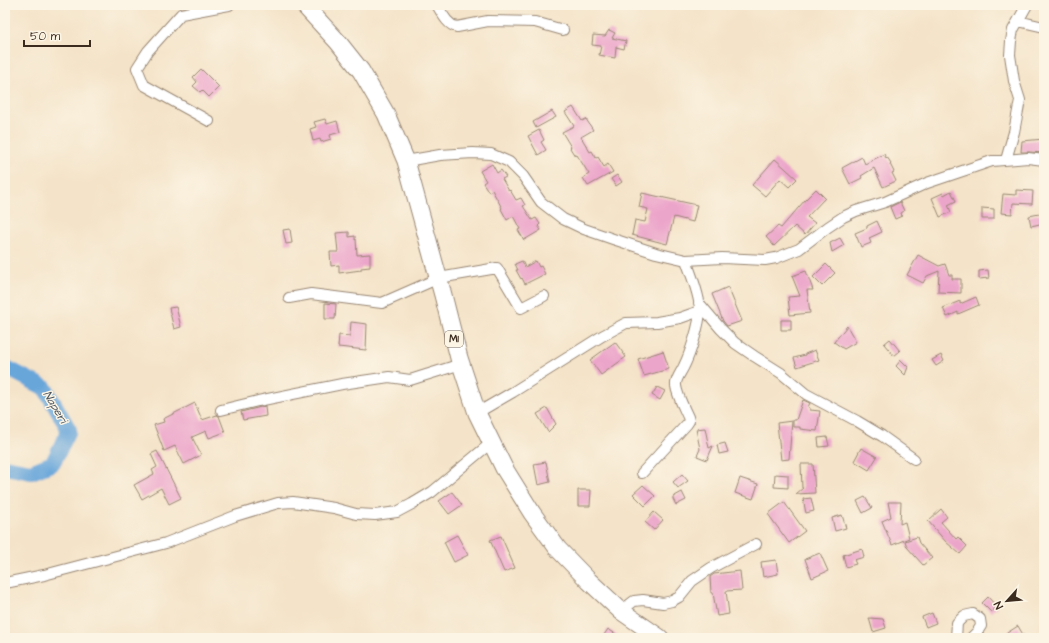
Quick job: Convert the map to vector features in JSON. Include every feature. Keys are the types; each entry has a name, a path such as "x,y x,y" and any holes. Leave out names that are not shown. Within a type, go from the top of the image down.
{"highway":[{"name":"M1","path":"304,5 338,42 361,71 386,114 406,162 461,364 477,413 504,468 532,513 558,549 621,611 660,638"}],"street":[{"path":"209,121 144,85 137,68 148,50 181,14 229,5"},
{"path":"437,5 449,23 457,27 488,21 535,22 563,30"},
{"path":"1006,160 1014,132 1020,100 1014,81 1010,55 1013,30 1027,5"},
{"path":"1018,21 1044,27"},
{"path":"406,162 440,155 473,153 491,154 509,162 523,176 541,202 547,207 563,219 584,229 656,253 686,260 722,258 765,260 776,258 799,249 828,227 843,217 856,211 885,202 927,183 966,169 992,161 1028,158 1044,160"},
{"path":"642,473 689,421 677,392 676,385 676,380 684,367 696,331 699,307 686,260"},
{"path":"289,298 311,294 382,303 438,278 497,268 521,308 544,296"},
{"path":"477,413 602,336 626,323 657,322 680,318 699,307"},
{"path":"699,307 735,343 781,373 806,394 882,436 914,459"},
{"path":"221,410 342,384 389,377 410,380 461,364"},
{"path":"5,583 44,575 166,543 235,516 278,503 293,502 334,508 356,514 374,515 397,512 432,492 492,442"},
{"path":"621,611 634,601 643,600 663,603 672,601 679,597 692,581 711,568 756,544"},
{"path":"956,638 957,623 964,616 973,614 980,619 981,626 972,638"}],"building":[{"path":"609,30 615,33 612,38 626,41 624,49 616,47 615,58 599,55 601,46 592,45 593,35 605,36"},
{"path":"201,69 219,87 209,97 202,90 200,92 193,86 197,82 193,77"},
{"path":"573,107 582,121 586,119 593,130 581,137 590,152 592,151 596,158 598,157 604,167 608,164 613,172 588,186 583,178 589,174 577,155 575,156 562,132 574,126 565,112"},
{"path":"552,111 556,117 536,128 533,122"},
{"path":"325,119 327,124 337,121 340,132 330,135 331,139 321,142 320,139 313,141 310,129 316,127 314,122"},
{"path":"539,130 544,140 541,142 546,150 538,155 528,136"},
{"path":"1044,139 1044,153 1021,152 1022,141"},
{"path":"884,154 891,163 890,164 894,172 892,173 896,181 883,187 874,168 861,176 862,178 850,184 842,168 862,157 865,164"},
{"path":"775,159 797,179 789,187 780,179 765,196 752,185"},
{"path":"492,164 497,173 501,170 506,177 502,179 516,200 521,198 525,205 523,206 532,220 536,218 540,224 538,226 541,230 524,240 518,230 520,229 513,216 507,220 492,190 489,192 483,183 486,181 480,171"},
{"path":"617,175 622,182 616,186 611,179"},
{"path":"816,189 825,198 807,217 815,223 805,235 795,226 774,246 766,237 778,226 781,228"},
{"path":"1016,190 1033,191 1032,204 1013,203 1012,214 1001,213 1003,194 1016,195"},
{"path":"951,191 956,201 948,205 951,212 940,217 932,198 943,193 944,195"},
{"path":"642,193 697,205 693,222 674,217 667,244 632,235 635,220 645,222 648,209 639,207"},
{"path":"900,202 904,211 901,213 902,216 895,219 890,207"},
{"path":"982,208 994,209 994,219 982,219"},
{"path":"1044,213 1044,223 1031,226 1029,216"},
{"path":"877,221 882,232 869,238 871,243 861,247 855,233 867,228 867,226"},
{"path":"290,229 292,243 286,244 283,230"},
{"path":"349,232 349,237 355,236 357,255 370,254 370,267 361,268 361,270 339,273 339,265 331,266 330,252 338,252 336,233"},
{"path":"840,238 844,245 832,252 830,243"},
{"path":"918,255 939,266 945,264 949,275 952,275 952,279 961,279 961,293 938,292 939,271 927,276 923,283 907,275"},
{"path":"522,261 525,267 536,261 539,267 541,266 545,274 525,284 516,270 518,270 515,264"},
{"path":"826,264 835,273 822,286 813,277"},
{"path":"988,270 989,278 979,279 979,271"},
{"path":"806,271 813,290 807,290 810,313 790,315 788,297 800,296 792,276"},
{"path":"728,287 742,321 727,326 723,321 712,294"},
{"path":"976,297 979,305 947,317 943,308 960,301 960,304"},
{"path":"325,303 336,304 335,319 325,319"},
{"path":"176,307 181,327 174,329 169,308"},
{"path":"781,320 791,320 791,330 781,330"},
{"path":"351,322 367,324 366,350 338,347 339,335 350,336"},
{"path":"847,326 856,342 844,349 834,342"},
{"path":"890,339 900,351 894,356 884,344"},
{"path":"615,342 626,357 601,375 590,360"},
{"path":"815,350 819,360 797,367 794,358"},
{"path":"663,351 669,369 644,376 638,359"},
{"path":"941,355 944,361 936,366 932,360"},
{"path":"901,360 908,367 905,375 896,366"},
{"path":"657,387 665,391 660,400 652,395"},
{"path":"803,400 810,403 808,407 810,410 820,411 817,431 793,427 793,420 796,420"},
{"path":"195,403 202,420 217,415 219,416 225,432 209,438 206,431 192,437 201,455 184,464 175,446 164,451 154,425 164,422 163,419"},
{"path":"265,406 266,416 243,420 241,412"},
{"path":"547,408 556,424 548,432 537,414"},
{"path":"792,421 789,459 781,460 777,423"},
{"path":"705,428 709,448 713,446 707,460 697,456 700,449 696,429"},
{"path":"827,437 829,446 819,447 818,438"},
{"path":"725,443 728,452 719,454 717,445"},
{"path":"861,448 877,457 869,470 854,461"},
{"path":"157,451 181,498 169,504 161,488 142,499 134,485 154,474 152,470 157,467 151,454"},
{"path":"546,462 550,482 538,485 534,464"},
{"path":"801,464 813,464 815,493 796,494 803,488"},
{"path":"682,474 688,481 678,488 673,482"},
{"path":"775,474 788,475 788,488 774,487"},
{"path":"740,478 758,484 753,499 735,493"},
{"path":"643,485 655,496 645,506 633,494"},
{"path":"578,490 591,490 590,506 578,506"},
{"path":"452,492 462,505 449,514 439,501"},
{"path":"682,492 686,500 676,505 673,497"},
{"path":"865,497 872,508 863,513 857,501"},
{"path":"811,498 814,511 806,513 803,499"},
{"path":"784,502 805,531 789,543 768,514"},
{"path":"888,502 901,502 900,524 905,522 909,538 892,545 882,521 891,517"},
{"path":"941,509 947,517 941,522 956,539 958,537 967,546 960,554 946,542 928,521"},
{"path":"654,512 663,520 654,530 645,522"},
{"path":"842,515 846,528 835,531 832,518"},
{"path":"457,535 468,555 454,562 444,542"},
{"path":"501,536 515,568 504,572 490,540"},
{"path":"917,537 919,543 932,558 923,565 907,547 905,541"},
{"path":"862,549 864,557 854,560 856,564 846,567 843,555"},
{"path":"820,553 828,571 812,578 805,559"},
{"path":"776,560 778,574 763,577 761,562"},
{"path":"740,571 742,590 726,591 729,614 717,616 713,593 711,593 710,577 714,574"},
{"path":"988,597 997,607 991,612 982,603"},
{"path":"932,613 936,623 926,627 922,617"},
{"path":"869,618 883,619 886,628 873,632"},
{"path":"1018,626 1025,638 999,638"},
{"path":"608,629 622,638 609,638 604,635"}],"waterway":[{"name":"Naperi","path":"5,367 45,388 69,430 53,463 31,472 5,467"}]}
